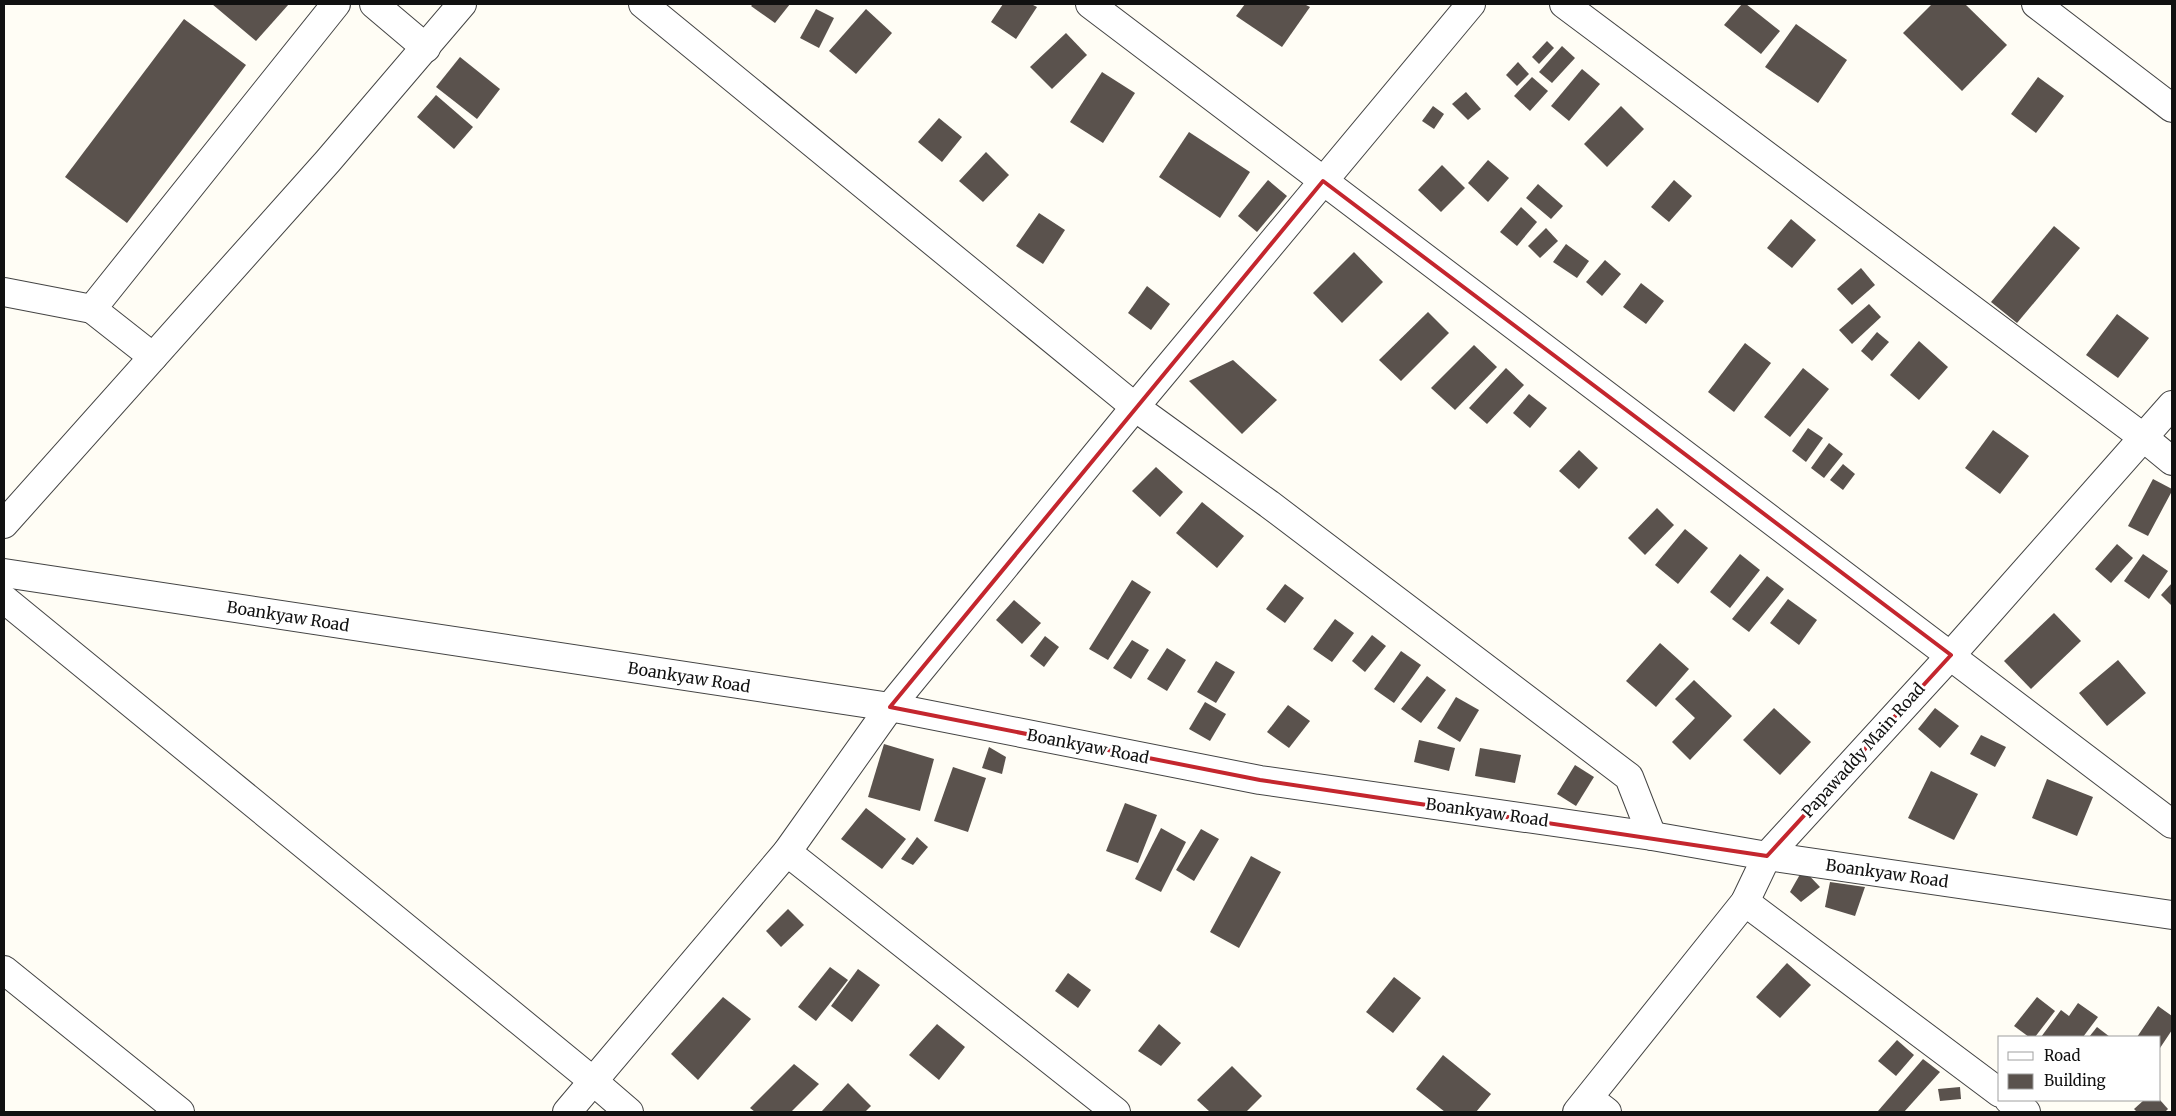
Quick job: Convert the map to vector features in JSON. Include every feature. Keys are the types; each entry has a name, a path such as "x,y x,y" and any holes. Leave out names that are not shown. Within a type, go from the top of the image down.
{"street":[{"path":"92,309 336,4"},
{"path":"374,4 426,48"},
{"path":"4,524 328,161 462,4"},
{"path":"643,4 1135,407 1269,504 1629,777 1652,836"},
{"path":"1090,4 2172,824"},
{"path":"567,1112 787,852 890,707 1135,407 1470,4"},
{"path":"1564,4 2144,438 2172,461"},
{"path":"2036,4 2172,108"},
{"path":"4,292 92,309 154,357"},
{"name":"Papawaddy Main Road","path":"1591,1107 1745,902 1767,856 1951,655 2172,405"},
{"name":"Boankyaw Road","path":"4,573 890,707 1260,780 1652,836 1767,856 2172,915"},
{"path":"4,599 629,1112"},
{"path":"787,852 1116,1112"},
{"path":"1745,902 1998,1092"},
{"path":"4,970 180,1112"},
{"path":"2010,1101 2026,1112"}],"highlighted area":[{"path":"1323,181 1951,655 1767,856 1260,780 890,707"}],"building":[{"path":"212,4 289,4 256,41"},
{"path":"753,4 790,4 775,23 751,6"},
{"path":"1003,4 1031,4 1037,7 1016,39 991,22"},
{"path":"1245,4 1304,4 1310,7 1282,47 1236,16"},
{"path":"1742,4 1746,4 1780,31 1761,54 1724,25"},
{"path":"1932,4 1965,4 2007,45 1962,91 1903,33"},
{"path":"816,9 834,18 819,48 800,38"},
{"path":"866,9 892,33 856,74 829,51"},
{"path":"184,19 246,65 127,223 65,177"},
{"path":"1796,24 1847,60 1818,103 1765,67"},
{"path":"1066,33 1087,55 1052,89 1030,67"},
{"path":"1547,41 1554,48 1539,64 1532,57"},
{"path":"1562,46 1575,58 1552,83 1539,72"},
{"path":"460,57 500,89 477,119 436,87"},
{"path":"1518,62 1529,74 1517,86 1506,75"},
{"path":"1582,69 1600,84 1569,121 1551,106"},
{"path":"1102,72 1135,93 1103,143 1070,122"},
{"path":"1532,77 1548,91 1530,111 1514,96"},
{"path":"2038,77 2064,96 2036,133 2011,114"},
{"path":"1466,92 1481,109 1468,120 1452,104"},
{"path":"436,95 473,127 454,149 417,117"},
{"path":"1433,106 1444,114 1434,129 1422,121"},
{"path":"1621,106 1644,129 1607,167 1584,144"},
{"path":"939,118 962,137 942,162 918,142"},
{"path":"1189,132 1250,172 1220,218 1159,177"},
{"path":"986,152 1009,175 983,202 959,181"},
{"path":"1488,160 1509,178 1488,202 1468,183"},
{"path":"1442,165 1465,188 1441,212 1418,190"},
{"path":"1268,180 1287,196 1257,232 1238,216"},
{"path":"1674,180 1692,196 1669,222 1651,207"},
{"path":"1538,184 1563,206 1551,219 1526,198"},
{"path":"1521,207 1537,222 1517,246 1500,232"},
{"path":"1039,213 1065,230 1043,264 1016,246"},
{"path":"1791,219 1816,240 1792,268 1767,248"},
{"path":"2054,226 2080,248 2017,323 1991,302"},
{"path":"1546,228 1558,241 1540,258 1528,246"},
{"path":"1566,244 1589,261 1577,278 1553,262"},
{"path":"1354,252 1383,282 1342,323 1313,293"},
{"path":"1605,260 1621,274 1602,296 1586,282"},
{"path":"1861,268 1875,285 1852,305 1837,289"},
{"path":"1641,283 1664,301 1646,324 1623,307"},
{"path":"1147,286 1170,304 1151,330 1128,313"},
{"path":"1869,304 1881,317 1852,344 1839,330"},
{"path":"1428,312 1449,333 1401,381 1379,360"},
{"path":"2117,314 2149,338 2118,378 2086,355"},
{"path":"1877,332 1889,342 1872,361 1861,351"},
{"path":"1919,341 1948,367 1919,400 1890,375"},
{"path":"1745,343 1771,363 1734,412 1708,392"},
{"path":"1474,345 1497,367 1455,410 1431,388"},
{"path":"1233,360 1277,400 1242,434 1189,381"},
{"path":"1506,368 1524,385 1487,424 1469,408"},
{"path":"1803,368 1829,389 1790,437 1764,417"},
{"path":"1529,394 1547,408 1530,428 1513,413"},
{"path":"1808,428 1823,438 1806,462 1792,451"},
{"path":"1993,430 2029,456 2000,494 1965,468"},
{"path":"1829,443 1843,454 1824,478 1811,468"},
{"path":"1579,450 1598,468 1579,489 1559,471"},
{"path":"1843,464 1855,474 1843,490 1830,480"},
{"path":"1156,467 1183,492 1160,517 1132,491"},
{"path":"2153,479 2172,489 2172,491 2148,536 2128,526"},
{"path":"1202,502 1244,536 1217,568 1176,533"},
{"path":"1657,508 1674,525 1645,555 1628,538"},
{"path":"1685,529 1708,548 1678,584 1655,565"},
{"path":"2117,544 2133,558 2111,583 2095,569"},
{"path":"1740,554 1760,570 1730,608 1710,592"},
{"path":"2143,554 2168,571 2149,599 2124,581"},
{"path":"1767,576 1784,589 1749,632 1732,619"},
{"path":"1132,580 1151,592 1108,660 1089,649"},
{"path":"2172,583 2172,606 2161,595"},
{"path":"1285,584 1304,598 1285,623 1266,609"},
{"path":"1788,599 1817,620 1799,645 1770,623"},
{"path":"1014,600 1041,623 1022,644 996,620"},
{"path":"2054,613 2081,641 2031,689 2004,661"},
{"path":"1335,619 1354,633 1332,662 1313,649"},
{"path":"1372,635 1386,646 1365,672 1352,661"},
{"path":"1045,636 1059,647 1044,667 1030,656"},
{"path":"1132,640 1149,650 1131,679 1113,668"},
{"path":"1660,643 1689,669 1656,707 1626,681"},
{"path":"1167,648 1186,660 1167,691 1147,679"},
{"path":"1401,651 1421,665 1394,703 1374,689"},
{"path":"2118,660 2146,693 2107,726 2079,693"},
{"path":"1216,661 1235,672 1216,703 1197,692"},
{"path":"1427,676 1446,690 1421,723 1401,709"},
{"path":"1694,680 1732,716 1690,760 1672,742 1695,718 1675,699"},
{"path":"1456,697 1479,710 1460,742 1437,728"},
{"path":"1205,702 1226,714 1210,741 1189,729"},
{"path":"1288,705 1310,721 1289,748 1267,732"},
{"path":"1774,708 1811,742 1780,775 1743,740"},
{"path":"1935,708 1959,726 1940,748 1918,729"},
{"path":"1981,735 2006,747 1995,767 1970,754"},
{"path":"1419,740 1455,748 1449,771 1414,762"},
{"path":"884,744 934,759 920,811 868,797"},
{"path":"989,747 1006,757 1002,774 982,768"},
{"path":"1480,748 1521,755 1515,783 1475,776"},
{"path":"1575,765 1594,777 1576,806 1557,794"},
{"path":"953,767 986,778 968,832 934,821"},
{"path":"1931,771 1978,794 1954,840 1908,818"},
{"path":"2047,779 2093,797 2077,836 2032,818"},
{"path":"1125,803 1157,815 1138,863 1106,851"},
{"path":"866,808 906,839 882,869 841,839"},
{"path":"1161,828 1186,842 1161,892 1135,879"},
{"path":"1201,829 1219,839 1194,881 1176,870"},
{"path":"917,837 928,847 913,865 901,859"},
{"path":"1251,856 1281,872 1239,948 1210,932"},
{"path":"1803,869 1820,887 1801,902 1790,892"},
{"path":"1830,882 1865,887 1855,916 1825,907"},
{"path":"788,909 804,925 781,947 766,931"},
{"path":"1787,963 1811,985 1780,1018 1756,997"},
{"path":"830,967 848,980 816,1021 798,1007"},
{"path":"858,969 880,985 852,1022 831,1006"},
{"path":"1068,973 1091,990 1078,1008 1055,991"},
{"path":"1394,977 1421,998 1393,1033 1366,1012"},
{"path":"723,997 751,1019 698,1080 671,1054"},
{"path":"2037,997 2055,1011 2036,1036 2028,1036 2014,1026"},
{"path":"2078,1003 2098,1017 2084,1036 2042,1036 2061,1010 2069,1016"},
{"path":"2158,1006 2172,1016 2172,1030 2161,1046 2161,1036 2138,1036"},
{"path":"937,1024 965,1047 939,1080 909,1055"},
{"path":"1159,1024 1181,1043 1161,1066 1138,1051"},
{"path":"2097,1027 2109,1036 2090,1036"},
{"path":"1897,1040 1914,1055 1896,1076 1878,1061"},
{"path":"1443,1055 1491,1094 1476,1112 1445,1112 1416,1089"},
{"path":"1923,1059 1940,1072 1904,1112 1878,1111"},
{"path":"794,1064 819,1084 791,1112 755,1112 750,1108"},
{"path":"1232,1066 1262,1096 1246,1112 1210,1112 1197,1100"},
{"path":"848,1083 871,1106 865,1112 821,1112"},
{"path":"1960,1087 1961,1099 1940,1101 1938,1089"},
{"path":"2143,1101 2161,1101 2168,1109 2165,1112 2137,1112 2134,1109"}]}
